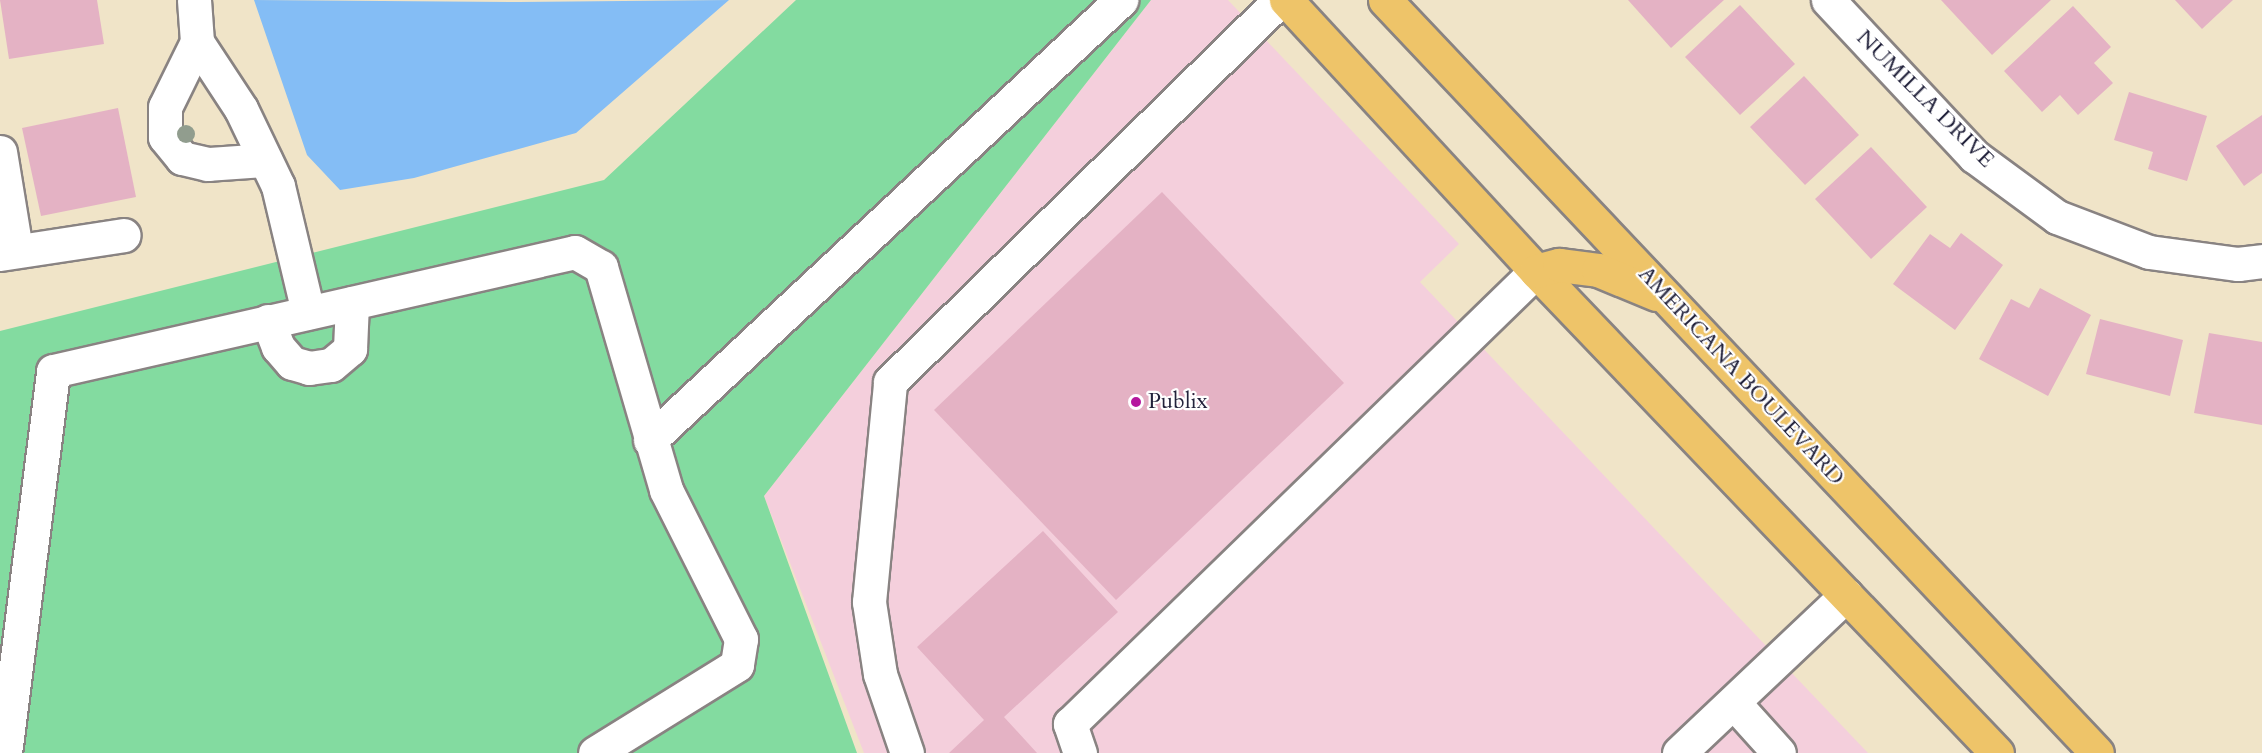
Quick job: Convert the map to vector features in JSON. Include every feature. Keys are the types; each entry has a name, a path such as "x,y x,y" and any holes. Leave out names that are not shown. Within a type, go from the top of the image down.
{"main road":[{"path":"1286,0 1536,271 1997,753"},
{"name":"AMERICANA BOULEVARD","path":"1385,0 2097,753"},
{"path":"1536,271 1559,265 1598,270 1669,300"}],"street":[{"path":"194,0 197,42 241,109 278,186 308,312"},
{"path":"650,440 1121,0"},
{"path":"907,753 880,674 869,602 890,382 1280,0"},
{"name":"NUMILLA DRIVE","path":"1828,0 1974,156 2056,217 2149,252 2238,264 2262,261"},
{"path":"197,42 165,107 165,137 182,158 208,164 265,160"},
{"path":"0,152 8,252 124,235"},
{"path":"5,753 53,371 574,252 602,267 666,490 741,639 737,665 595,753"},
{"path":"1080,753 1070,724 1536,271"},
{"path":"268,321 278,347 292,363 309,368 331,365 350,349 352,303"},
{"path":"1679,753 1846,595"},
{"path":"1734,703 1779,753"}],"shaded area":[{"path":"1151,0 1228,0 1459,244 1420,282 1868,753 864,753 764,496"}],"green space":[{"path":"796,0 1151,0 764,496 857,753 0,753 0,331 604,180"}],"water":[{"path":"254,0 519,2 729,0 576,133 414,178 340,190 307,155"}],"building":[{"path":"0,0 97,0 104,44 9,59"},
{"path":"1628,0 1724,0 1671,48"},
{"path":"1941,0 2051,0 1992,55"},
{"path":"2175,0 2233,0 2202,29"},
{"path":"1740,5 1795,64 1740,115 1685,57"},
{"path":"2073,6 2111,47 2094,63 2113,83 2078,115 2060,95 2042,112 2004,71"},
{"path":"1804,76 1859,135 1805,185 1750,127"},
{"path":"2129,92 2207,116 2187,181 2148,169 2153,152 2114,140"},
{"path":"118,108 136,197 41,216 22,128"},
{"path":"2262,115 2262,173 2244,186 2216,146"},
{"path":"1871,147 1927,207 1871,259 1815,199"},
{"path":"1162,192 1344,383 1116,600 934,410"},
{"path":"1961,233 2003,265 1955,330 1893,284 1930,234 1950,248"},
{"path":"2040,288 2091,315 2048,396 1979,359 2011,299 2029,308"},
{"path":"2100,319 2183,340 2170,396 2086,374"},
{"path":"2209,333 2262,342 2262,425 2194,413"},
{"path":"1043,531 1118,612 1004,717 1037,753 949,753 984,720 917,647"}],"place":[{"name":"Publix","path":"1136,402"}]}
